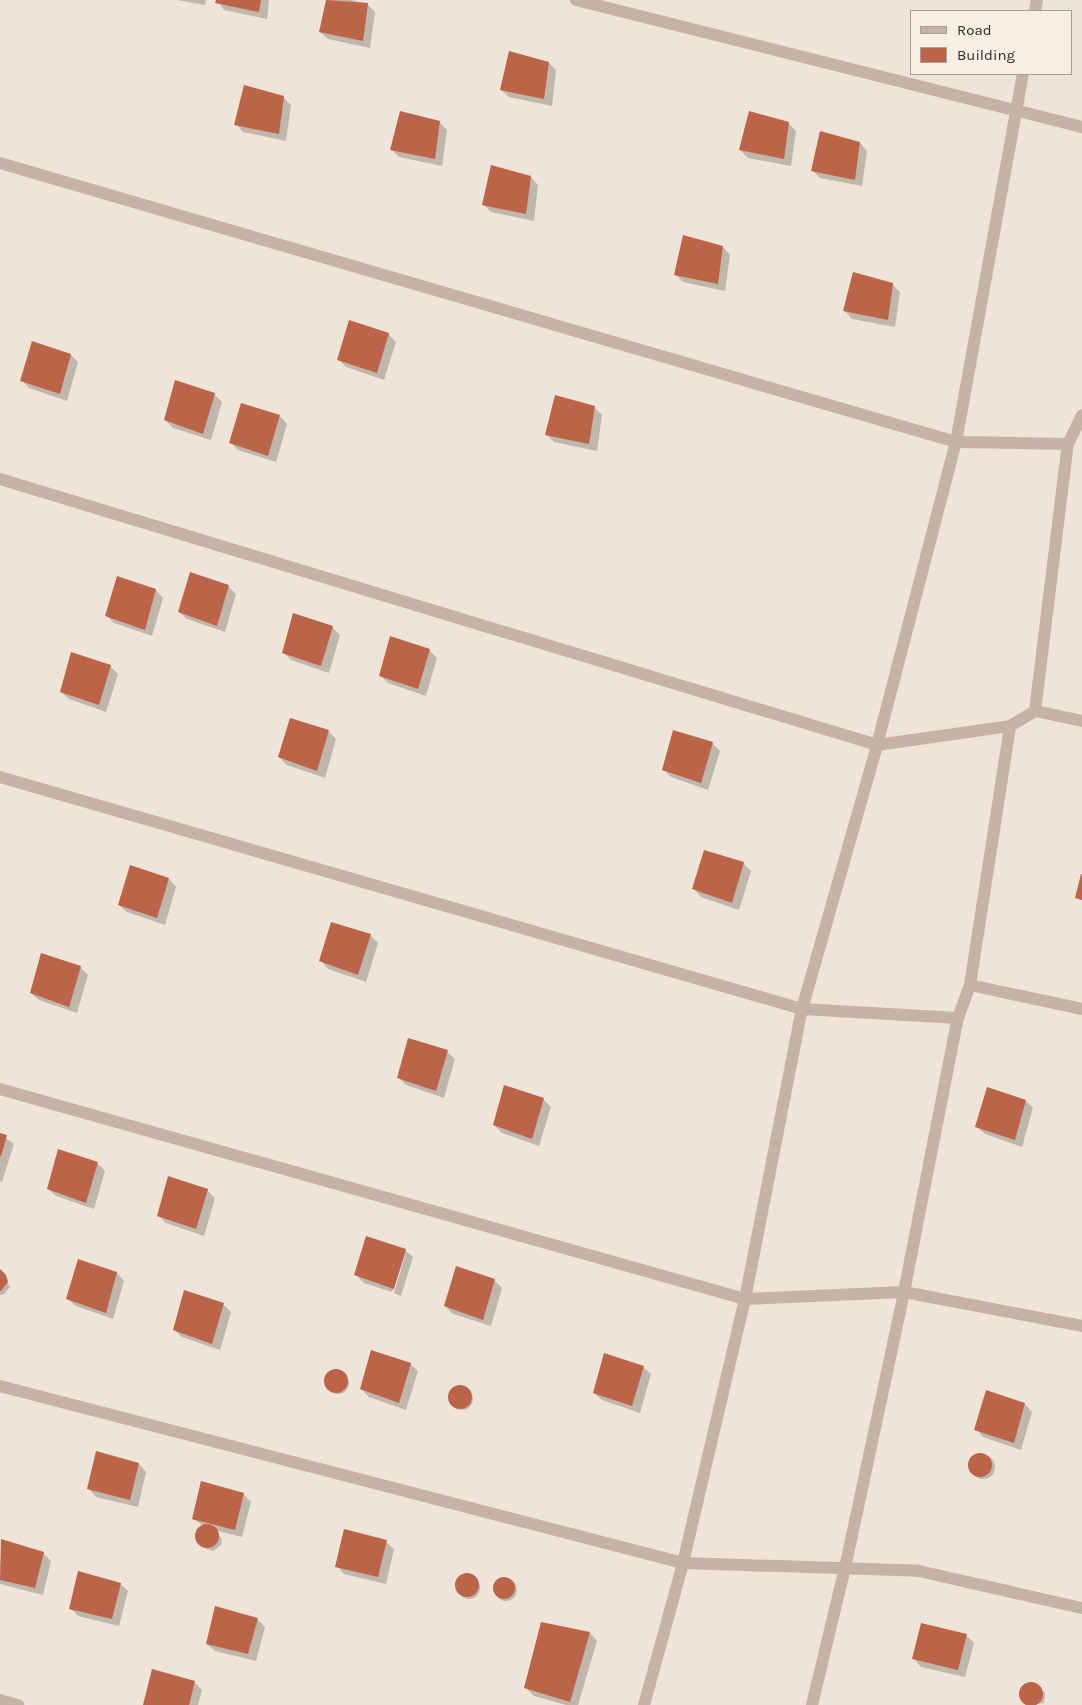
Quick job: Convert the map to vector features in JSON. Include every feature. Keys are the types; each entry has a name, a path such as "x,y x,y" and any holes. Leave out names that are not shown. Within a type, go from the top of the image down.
{"street":[{"path":"576,0 1016,112 1082,127"},
{"path":"644,1705 683,1563 745,1299 802,1010 877,745 956,442 1023,75"},
{"path":"0,163 956,442 1068,444"},
{"path":"1035,711 1068,444 1082,415"},
{"path":"0,480 877,745 1010,726 1035,711 1082,721"},
{"path":"812,1705 845,1568 904,1292 958,1018 970,985 1010,726"},
{"path":"0,777 802,1010 958,1018"},
{"path":"970,985 1082,1009"},
{"path":"0,1089 745,1299 904,1292 1082,1326"},
{"path":"0,1386 683,1563 919,1571 1082,1608"},
{"path":"0,1700 18,1705"}],"building":[{"path":"216,0 261,0 259,12 215,3"},
{"path":"326,0 368,3 363,41 319,32"},
{"path":"509,51 549,62 544,99 500,90"},
{"path":"244,85 284,96 279,134 234,125"},
{"path":"400,111 440,121 435,159 390,150"},
{"path":"749,111 789,122 784,159 739,150"},
{"path":"820,131 860,142 855,180 811,171"},
{"path":"491,165 531,176 526,214 482,205"},
{"path":"683,235 723,246 718,284 674,275"},
{"path":"853,272 893,283 888,320 843,311"},
{"path":"349,320 389,333 377,373 337,360"},
{"path":"32,341 71,354 60,394 20,381"},
{"path":"175,380 215,393 203,434 164,420"},
{"path":"555,395 595,406 589,444 545,435"},
{"path":"241,403 280,415 268,456 229,443"},
{"path":"190,572 229,585 217,626 178,612"},
{"path":"117,576 156,589 145,630 105,616"},
{"path":"293,613 333,626 321,666 282,653"},
{"path":"390,636 430,649 418,689 379,676"},
{"path":"71,652 111,665 99,705 60,692"},
{"path":"290,718 329,730 317,771 278,757"},
{"path":"673,730 713,742 701,783 662,770"},
{"path":"704,850 744,862 732,903 692,889"},
{"path":"130,865 169,878 157,918 118,905"},
{"path":"1082,874 1082,900 1075,898"},
{"path":"331,922 371,934 358,975 319,961"},
{"path":"41,953 81,966 69,1007 30,993"},
{"path":"408,1038 448,1050 436,1091 397,1078"},
{"path":"504,1085 544,1098 532,1139 493,1125"},
{"path":"987,1087 1026,1100 1015,1140 975,1127"},
{"path":"0,1133 7,1135 1,1156 0,1156"},
{"path":"58,1149 98,1162 86,1203 47,1189"},
{"path":"168,1176 208,1189 196,1229 157,1216"},
{"path":"366,1236 406,1249 394,1289 354,1275"},
{"path":"78,1259 117,1272 106,1313 66,1299"},
{"path":"456,1266 495,1279 483,1320 444,1306"},
{"path":"0,1269 6,1275 8,1282 0,1292"},
{"path":"184,1290 224,1303 212,1344 173,1330"},
{"path":"371,1350 411,1363 399,1403 360,1389"},
{"path":"604,1353 644,1366 632,1406 593,1393"},
{"path":"336,1369 344,1373 348,1381 344,1389 336,1393 328,1389 324,1381 328,1373"},
{"path":"460,1385 468,1389 472,1397 468,1405 460,1409 452,1405 448,1397 452,1389"},
{"path":"986,1390 1025,1403 1014,1443 974,1430"},
{"path":"96,1451 139,1463 130,1500 87,1489"},
{"path":"980,1453 988,1457 992,1465 988,1473 980,1477 972,1473 968,1465 972,1457"},
{"path":"201,1481 244,1493 235,1530 192,1519"},
{"path":"207,1524 215,1528 219,1536 215,1544 207,1548 199,1544 195,1536 199,1528"},
{"path":"344,1529 387,1540 378,1577 335,1567"},
{"path":"1,1539 44,1552 35,1588 0,1580"},
{"path":"78,1571 121,1583 112,1619 69,1609"},
{"path":"467,1573 475,1577 479,1585 475,1593 467,1597 459,1593 455,1585 459,1577"},
{"path":"500,1577 508,1577 515,1584 515,1592 508,1599 500,1599 493,1592 493,1584"},
{"path":"215,1606 258,1618 248,1654 206,1644"},
{"path":"541,1622 590,1632 570,1702 524,1688"},
{"path":"921,1623 967,1634 958,1670 912,1659"},
{"path":"152,1669 195,1681 189,1705 143,1705"},
{"path":"1031,1682 1039,1686 1043,1694 1039,1702 1031,1706 1023,1702 1019,1694 1023,1686"}]}
